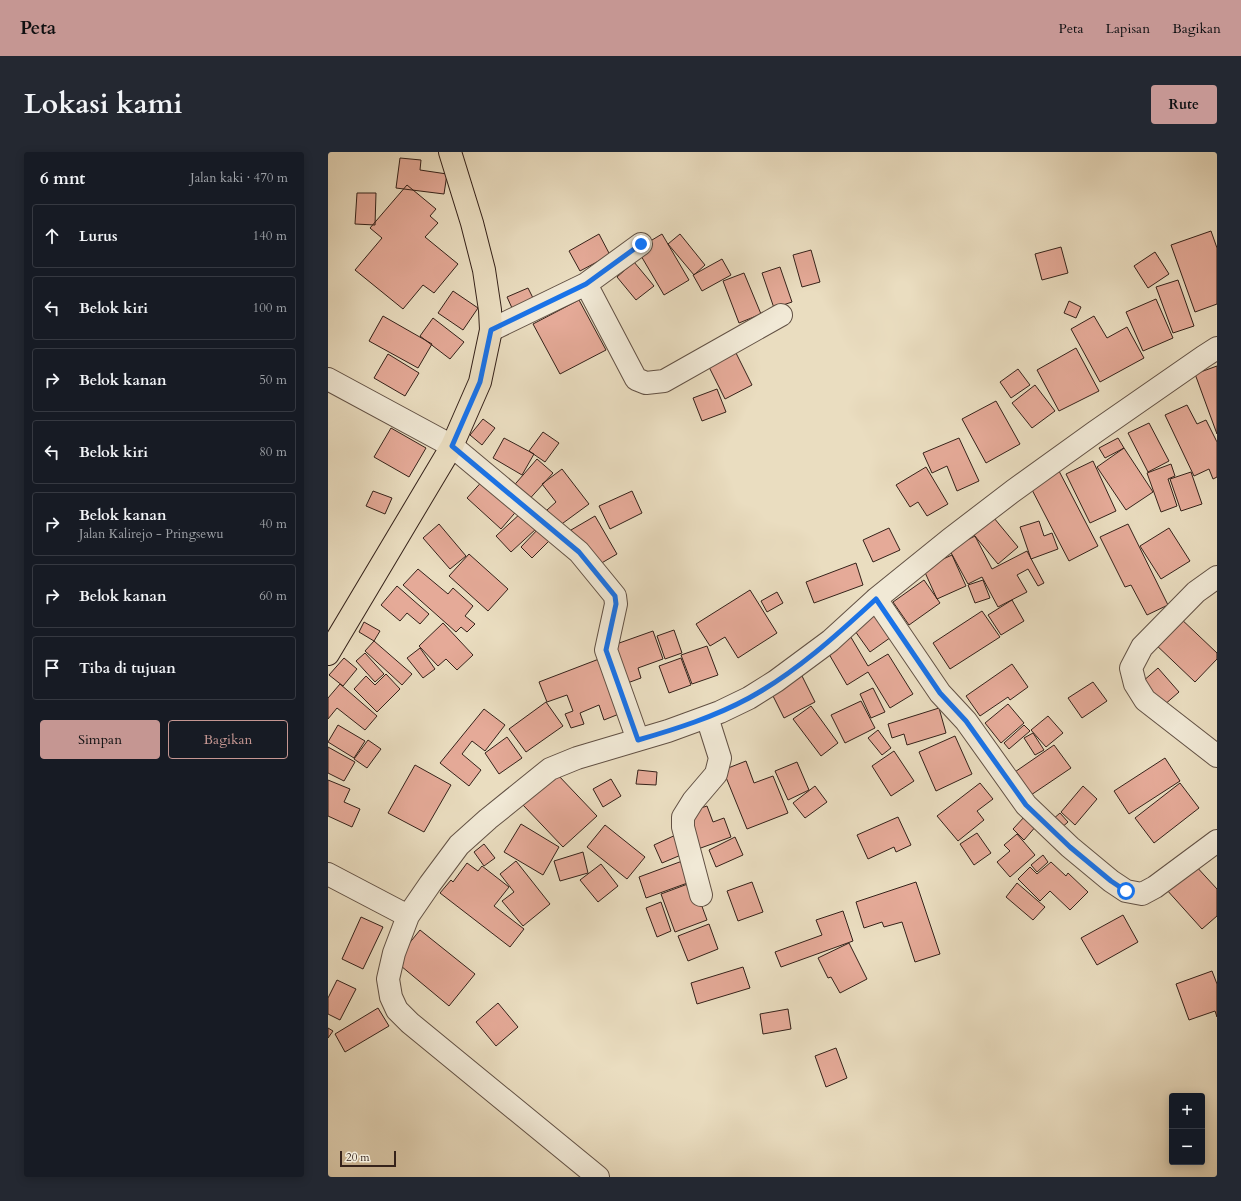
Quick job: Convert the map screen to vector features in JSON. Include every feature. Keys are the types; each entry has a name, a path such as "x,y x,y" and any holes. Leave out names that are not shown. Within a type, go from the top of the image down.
{"main road":[{"path":"328,654 452,446 480,382 491,330 490,310 484,270 472,224 450,152"}],"street":[{"path":"491,330 586,284 641,244"},
{"path":"586,284 636,379 646,383 664,381 782,315"},
{"path":"598,1177 410,1023 397,1010 391,997 388,979 394,953 408,916 459,845 488,819 550,769 577,758 668,731 720,712 749,698 776,681 830,641 876,599 948,540 1095,432 1217,348"},
{"path":"328,380 452,446 579,552 615,596 616,604 606,650 638,740"},
{"path":"1217,577 1196,592 1142,647 1131,668 1135,684 1145,700 1217,756"},
{"path":"876,599 940,693 966,721 1026,805 1070,847 1111,881 1126,891 1142,894 1155,887 1217,841"},
{"path":"701,895 683,827 683,817 693,801 716,774 719,763 720,758 707,716"},
{"path":"328,874 408,916"}],"building":[{"path":"400,158 421,160 420,170 447,174 444,194 396,188"},
{"path":"407,185 436,209 430,216 438,223 425,237 458,264 434,293 423,285 403,309 355,270 382,238 370,228"},
{"path":"357,193 376,193 375,225 355,224"},
{"path":"1211,231 1217,248 1217,304 1195,312 1171,245"},
{"path":"599,234 610,255 580,271 569,251"},
{"path":"662,234 689,280 664,295 637,249"},
{"path":"680,234 705,265 694,275 668,244"},
{"path":"1061,247 1068,273 1042,280 1035,254"},
{"path":"811,250 820,282 802,287 793,255"},
{"path":"1155,252 1169,274 1148,288 1134,266"},
{"path":"722,259 731,275 702,291 693,275"},
{"path":"634,262 654,286 636,300 617,277"},
{"path":"780,267 792,302 774,308 762,273"},
{"path":"744,273 761,314 739,323 723,281"},
{"path":"1178,280 1194,326 1173,333 1156,287"},
{"path":"528,288 533,298 512,308 507,297"},
{"path":"453,291 478,308 463,330 438,313"},
{"path":"1156,299 1173,338 1143,351 1126,312"},
{"path":"579,300 606,350 560,374 533,324"},
{"path":"1069,301 1081,307 1076,318 1064,313"},
{"path":"383,316 432,344 418,368 369,341"},
{"path":"1094,316 1107,338 1127,327 1144,358 1100,382 1071,329"},
{"path":"433,318 464,342 450,359 420,336"},
{"path":"1076,348 1099,391 1059,411 1037,370"},
{"path":"735,351 752,385 725,399 708,365"},
{"path":"388,354 419,373 405,396 374,378"},
{"path":"1217,366 1217,434 1195,374"},
{"path":"1018,369 1030,385 1011,398 1000,382"},
{"path":"1035,385 1055,411 1032,428 1012,403"},
{"path":"717,389 726,412 702,421 693,398"},
{"path":"996,401 1020,444 986,463 962,419"},
{"path":"1187,405 1197,424 1206,420 1217,442 1217,477 1213,479 1209,469 1194,476 1165,415"},
{"path":"483,419 495,428 482,445 470,435"},
{"path":"1149,423 1169,461 1148,472 1128,433"},
{"path":"391,428 426,448 409,477 374,457"},
{"path":"543,432 559,443 545,462 529,451"},
{"path":"504,438 534,454 522,475 493,458"},
{"path":"959,438 979,481 957,491 947,466 932,473 923,453"},
{"path":"1118,438 1124,448 1105,458 1099,448"},
{"path":"1124,448 1153,492 1126,510 1097,467"},
{"path":"537,459 553,473 525,504 510,490"},
{"path":"1093,461 1116,511 1090,523 1066,474"},
{"path":"1171,464 1175,476 1168,479 1177,506 1161,512 1147,473"},
{"path":"926,467 948,504 927,516 918,502 910,507 896,485"},
{"path":"562,469 589,504 559,526 547,510 556,502 542,484"},
{"path":"1059,471 1098,546 1069,561 1030,486"},
{"path":"1191,472 1202,504 1181,511 1170,479"},
{"path":"486,477 520,507 501,529 467,498"},
{"path":"373,491 392,498 385,514 366,506"},
{"path":"632,491 642,513 610,529 599,506"},
{"path":"522,512 537,528 511,552 496,536"},
{"path":"595,516 617,554 593,568 571,530"},
{"path":"994,518 1018,547 998,564 974,535"},
{"path":"1039,521 1044,536 1052,533 1058,549 1031,559 1020,527"},
{"path":"439,524 466,556 450,569 423,538"},
{"path":"1128,524 1168,605 1147,615 1131,585 1125,587 1100,537"},
{"path":"540,527 552,538 532,558 521,547"},
{"path":"889,528 900,550 873,562 863,540"},
{"path":"1169,528 1190,561 1161,579 1140,546"},
{"path":"975,536 992,569 1027,551 1044,583 1038,586 1028,569 1017,575 1027,592 998,607 982,577 968,584 949,549"},
{"path":"469,554 508,589 488,611 449,576"},
{"path":"952,555 966,586 937,599 923,568"},
{"path":"856,563 863,585 814,603 806,582"},
{"path":"418,569 448,594 453,588 473,606 465,616 475,624 467,632 461,627 456,632 403,585"},
{"path":"924,580 940,603 909,625 893,602"},
{"path":"983,580 990,598 975,603 968,585"},
{"path":"397,586 429,614 420,624 407,613 400,621 381,605"},
{"path":"750,590 777,633 738,658 725,637 710,646 696,624"},
{"path":"777,592 783,603 767,612 761,601"},
{"path":"1012,600 1024,621 1001,635 988,615"},
{"path":"874,607 894,635 870,652 850,624"},
{"path":"982,611 1000,637 950,669 933,643"},
{"path":"1178,616 1217,653 1217,659 1195,682 1153,642"},
{"path":"364,622 380,631 374,641 359,632"},
{"path":"443,623 473,655 457,670 446,659 438,666 419,646"},
{"path":"674,630 682,653 665,659 657,636"},
{"path":"653,631 663,659 638,668 641,678 622,685 608,647"},
{"path":"849,634 868,666 888,654 913,694 890,708 868,672 847,685 826,649"},
{"path":"374,641 412,674 402,685 365,651"},
{"path":"707,646 718,675 692,684 681,655"},
{"path":"420,648 435,669 423,678 407,658"},
{"path":"365,653 384,674 375,682 356,661"},
{"path":"344,658 357,669 343,686 329,675"},
{"path":"681,658 691,685 669,693 659,666"},
{"path":"599,659 619,714 604,720 599,705 580,713 584,724 571,728 565,714 573,711 567,695 547,702 539,682"},
{"path":"1012,664 1028,687 1010,700 1008,697 980,716 966,696"},
{"path":"1158,668 1179,692 1163,706 1142,682"},
{"path":"800,672 815,702 784,718 769,688"},
{"path":"386,674 400,689 377,712 354,689 366,676 375,685"},
{"path":"1093,682 1107,701 1082,718 1068,698"},
{"path":"340,684 377,716 365,730 337,708 328,719 328,698"},
{"path":"873,688 885,712 871,718 860,694"},
{"path":"861,701 875,728 845,743 831,715"},
{"path":"546,702 563,726 526,752 509,729"},
{"path":"1008,704 1024,723 1001,743 985,723"},
{"path":"811,706 838,743 821,756 793,719"},
{"path":"939,708 946,733 907,745 904,734 892,738 888,724"},
{"path":"484,709 505,725 485,751 472,741 462,754 481,770 469,786 440,763"},
{"path":"1048,716 1063,733 1046,747 1031,730"},
{"path":"338,725 365,741 354,758 328,742"},
{"path":"1024,725 1030,731 1009,749 1004,743"},
{"path":"878,730 891,748 882,755 868,738"},
{"path":"1033,733 1044,750 1035,755 1024,738"},
{"path":"955,736 972,774 936,791 919,752"},
{"path":"507,737 522,758 499,774 485,753"},
{"path":"368,740 381,749 367,768 354,759"},
{"path":"1054,745 1071,768 1028,797 1012,774"},
{"path":"328,747 355,762 344,781 328,773"},
{"path":"894,751 914,781 891,796 872,766"},
{"path":"1165,758 1180,781 1129,814 1114,791"},
{"path":"746,761 754,783 773,776 788,813 747,829 723,770"},
{"path":"797,762 809,790 788,800 775,771"},
{"path":"415,765 451,785 424,832 388,813"},
{"path":"638,770 657,772 656,785 636,784"},
{"path":"557,774 597,816 563,847 523,805"},
{"path":"611,779 621,796 603,807 593,789"},
{"path":"328,780 350,789 344,802 360,809 352,827 328,816"},
{"path":"980,783 993,799 977,811 984,820 958,841 937,816"},
{"path":"1180,783 1199,808 1154,843 1135,818"},
{"path":"815,786 827,802 805,818 793,803"},
{"path":"1083,786 1097,799 1075,825 1061,812"},
{"path":"707,806 713,822 724,818 731,837 698,849 685,813"},
{"path":"1060,813 1068,822 1060,829 1052,820"},
{"path":"1026,815 1037,825 1024,840 1013,829"},
{"path":"898,817 911,845 896,852 894,847 868,859 857,835"},
{"path":"521,824 559,847 543,875 504,852"},
{"path":"605,825 645,857 627,879 587,847"},
{"path":"680,833 688,852 662,863 654,845"},
{"path":"977,833 991,853 974,865 960,844"},
{"path":"1017,834 1035,855 1010,877 997,862 1010,851 1004,845"},
{"path":"735,837 743,855 716,867 709,850"},
{"path":"484,844 495,858 484,866 474,852"},
{"path":"583,852 588,873 560,881 554,861"},
{"path":"1043,855 1048,862 1037,872 1031,865"},
{"path":"685,860 693,881 646,898 639,877"},
{"path":"516,861 550,904 523,926 502,901 514,892 500,874"},
{"path":"1051,862 1066,876 1068,873 1088,892 1070,910 1050,891 1040,901 1018,879 1030,867 1037,874"},
{"path":"467,863 478,871 482,866 509,887 494,906 524,929 510,947 440,893 451,880 453,882"},
{"path":"601,864 618,886 598,902 580,880"},
{"path":"1194,864 1217,889 1217,916 1202,929 1166,889"},
{"path":"693,882 707,920 675,932 661,894"},
{"path":"752,882 763,912 738,921 727,891"},
{"path":"916,882 940,954 915,962 902,922 884,927 882,922 864,928 856,902"},
{"path":"1017,883 1045,907 1033,920 1006,897"},
{"path":"661,902 671,931 657,937 646,908"},
{"path":"843,911 853,941 781,967 775,952 822,935 816,920"},
{"path":"1123,915 1138,942 1097,965 1081,938"},
{"path":"361,917 383,927 363,969 342,959"},
{"path":"709,924 718,949 688,961 678,936"},
{"path":"420,930 475,974 449,1006 395,961"},
{"path":"849,943 867,979 840,993 831,977 828,978 818,958"},
{"path":"743,967 750,988 697,1004 691,983"},
{"path":"1212,971 1217,984 1217,1017 1215,1011 1189,1020 1176,984"},
{"path":"337,980 356,989 340,1020 328,1014 328,998"},
{"path":"498,1003 518,1027 496,1046 476,1022"},
{"path":"378,1008 389,1026 345,1052 335,1034"},
{"path":"788,1009 791,1029 763,1034 760,1014"},
{"path":"328,1028 333,1031 328,1038"},
{"path":"836,1048 847,1078 826,1087 815,1056"}],"route":[{"path":"641,244 586,284 491,330 480,382 452,446 579,552 615,596 616,604 606,650 638,740 720,712 749,698 776,681 830,641 876,599 940,693 966,721 1026,805 1070,847 1111,881 1126,891"}]}
